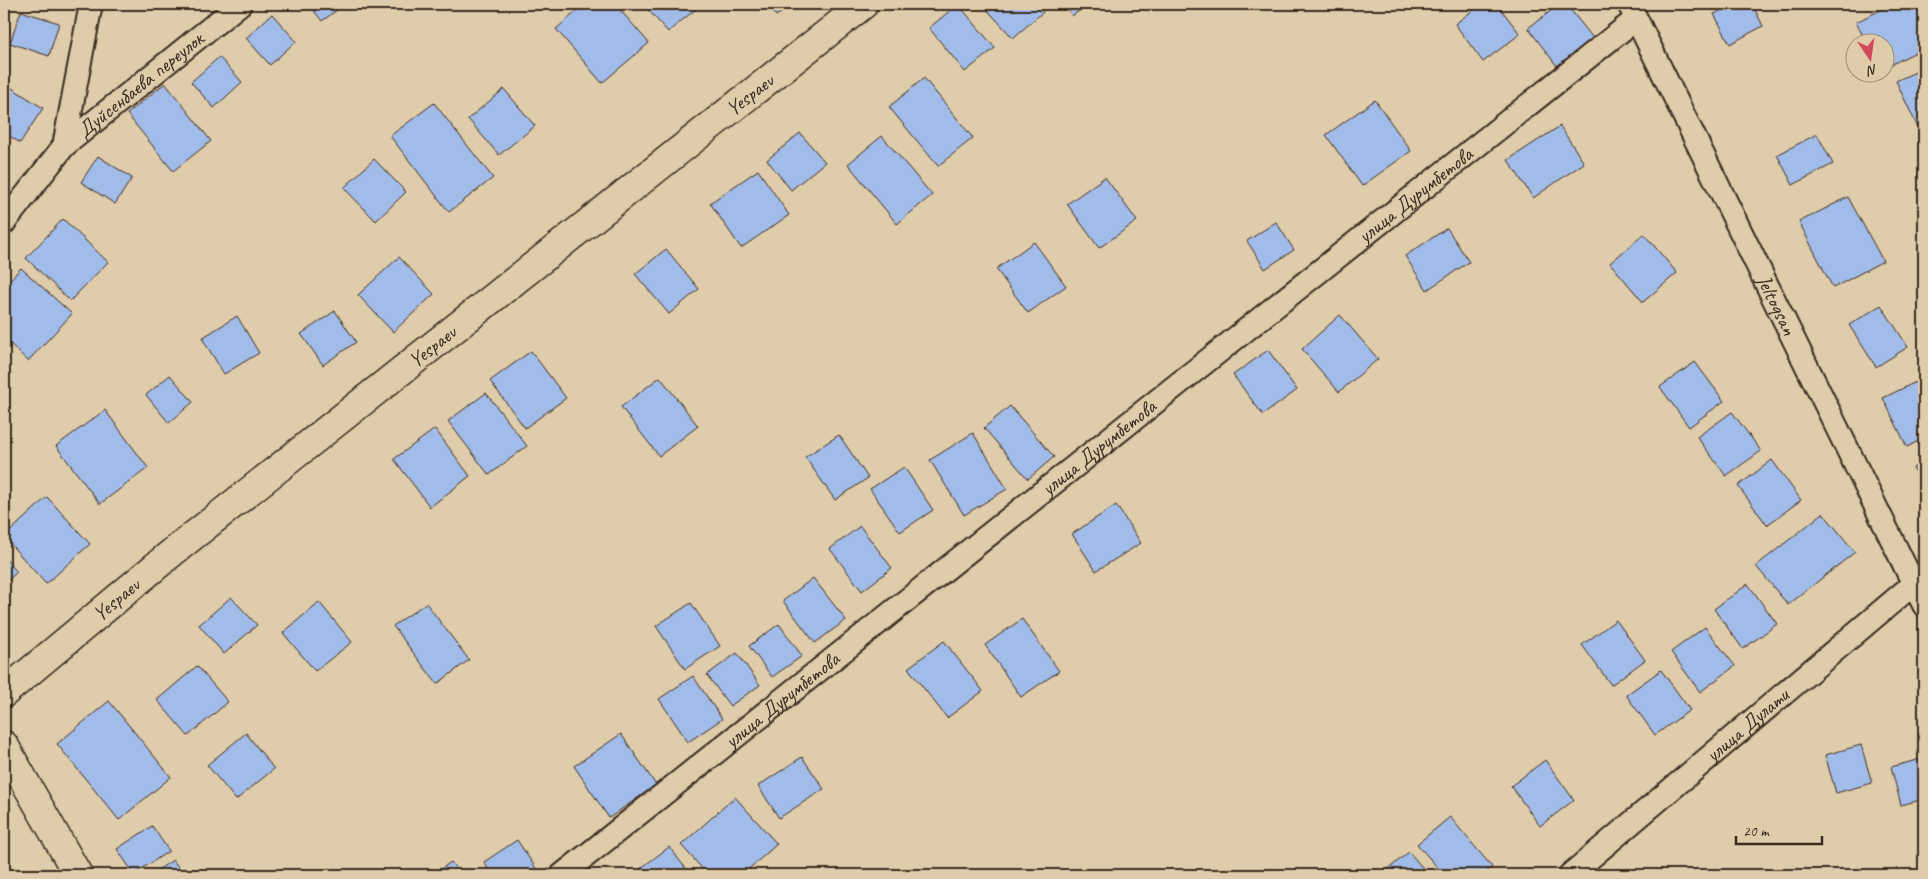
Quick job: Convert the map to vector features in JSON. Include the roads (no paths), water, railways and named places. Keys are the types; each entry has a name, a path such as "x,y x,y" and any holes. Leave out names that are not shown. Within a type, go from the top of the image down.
{"street":[{"path":"4,223 64,146 91,4"},
{"name":"Дуйсенбаева переулок","path":"64,146 240,4"},
{"name":"Yespaev","path":"4,693 174,551 864,4"},
{"name":"Jeltoqsan","path":"1632,11 1919,579 1924,605"},
{"name":"улица Дурумбетова","path":"562,875 1632,11"},
{"name":"улица Дулати","path":"1570,875 1919,579"},
{"path":"4,745 78,875"}]}
